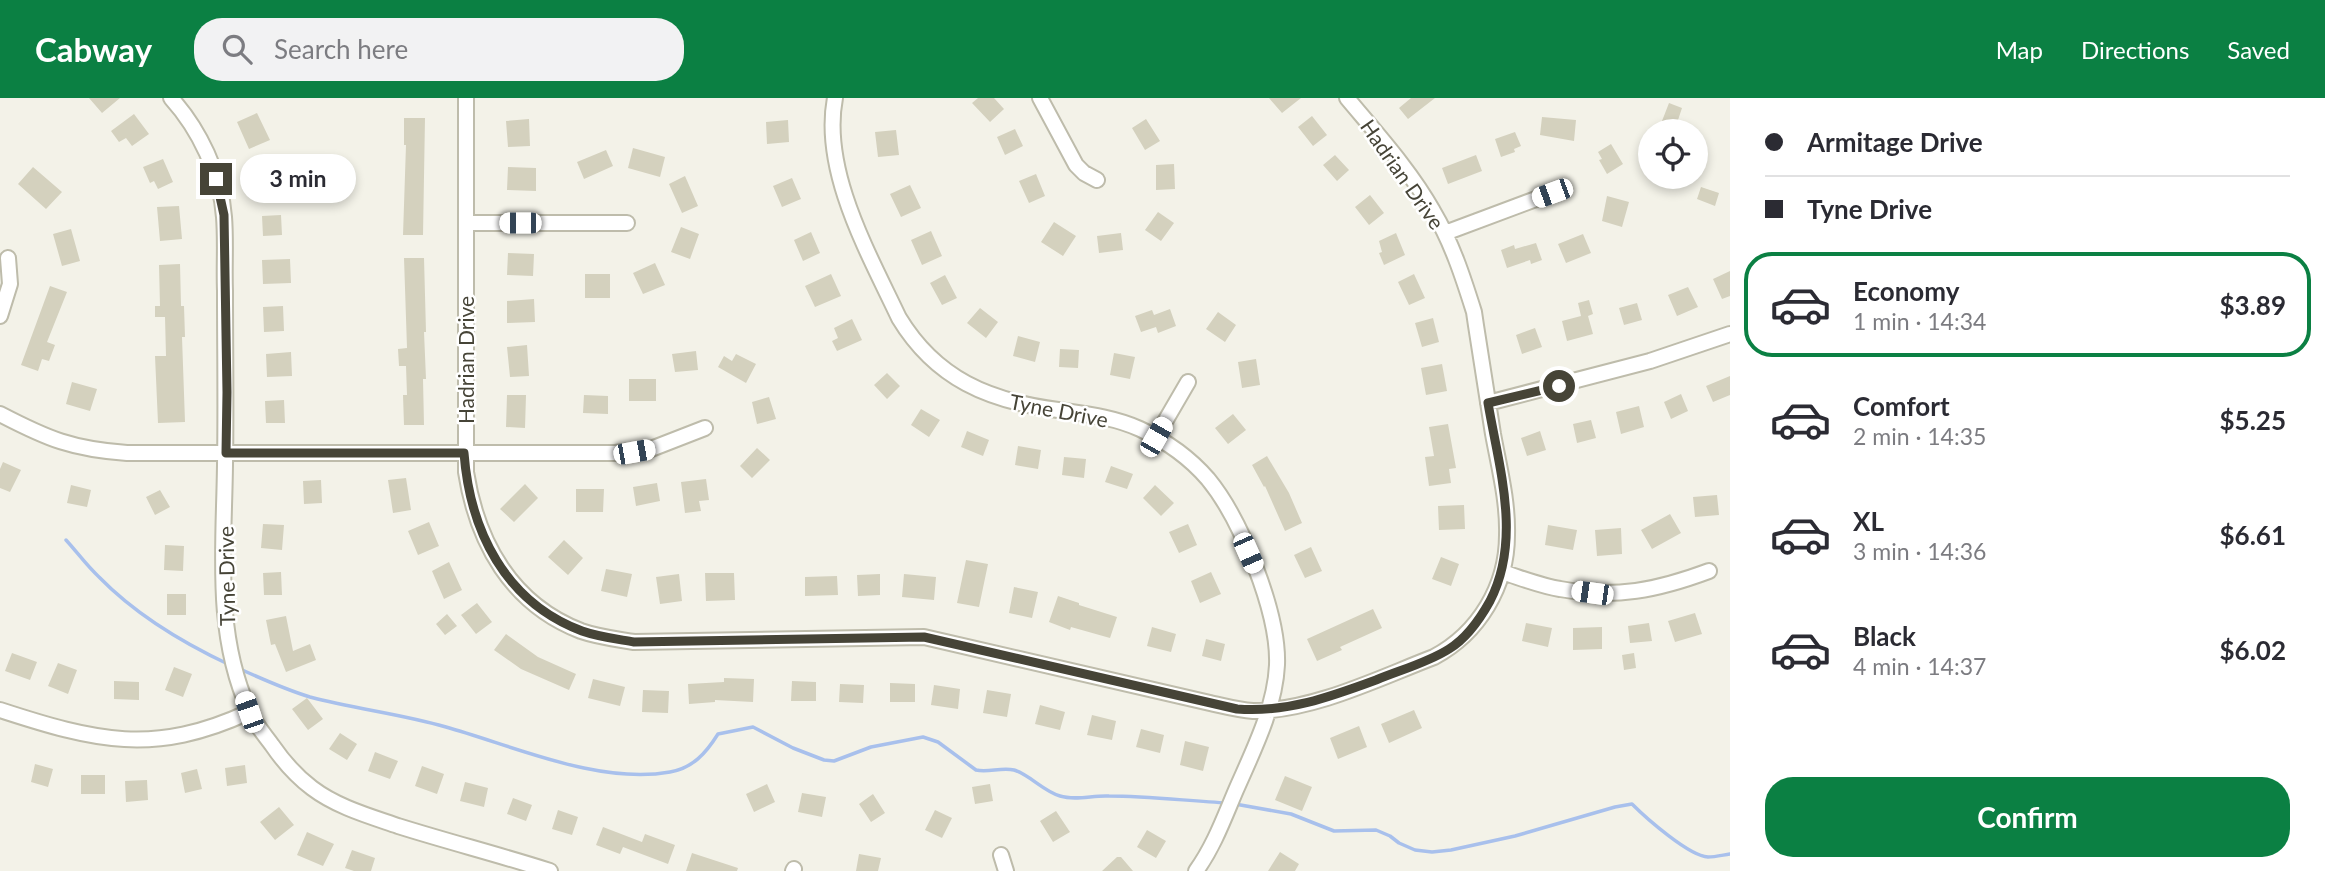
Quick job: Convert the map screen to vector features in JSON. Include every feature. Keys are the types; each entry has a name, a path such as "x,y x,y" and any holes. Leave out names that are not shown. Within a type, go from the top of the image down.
{"street":[{"name":"Tyne Drive","path":"171,98 190,123 208,158 224,215 227,392 225,619 233,666 249,712 291,769 314,790 337,803 427,835 551,871"},
{"name":"Hadrian Drive","path":"466,98 464,453 468,488 478,526 503,570 531,602 581,631 634,642 924,637 1237,709 1268,710 1314,702 1450,649 1483,615 1503,572 1507,535 1504,497 1474,312 1465,283 1432,209 1401,164 1347,98"},
{"name":"Tyne Drive","path":"835,98 832,129 834,155 843,191 899,318 916,343 943,369 978,390 1028,406 1119,421 1156,437 1186,457 1218,492 1229,511 1270,606 1277,644 1275,682 1268,710 1216,838 1196,871"},
{"path":"1040,98 1076,165 1097,180"},
{"path":"1445,233 1552,193"},
{"path":"466,223 626,223"},
{"path":"0,316 10,284 8,258"},
{"path":"1488,403 1640,364 1730,334"},
{"path":"1156,437 1188,382"},
{"path":"0,414 53,440 75,447 127,453 634,452 665,445 705,428"},
{"path":"1503,572 1558,589 1626,593 1651,589 1709,571"},
{"path":"0,710 84,735 127,740 176,736 211,727 249,712"},
{"path":"1001,855 1006,871"}],"building":[{"path":"89,98 120,98 102,113"},
{"path":"978,98 994,98 1004,109 990,122 972,103"},
{"path":"1269,98 1301,98 1282,113"},
{"path":"1411,98 1435,98 1408,119 1399,108"},
{"path":"1669,103 1682,108 1678,119 1663,119"},
{"path":"257,113 270,140 249,149 237,122"},
{"path":"134,114 149,134 132,146 126,138 119,142 111,131"},
{"path":"1312,116 1327,135 1313,146 1298,127"},
{"path":"1542,117 1576,120 1574,141 1540,135"},
{"path":"404,118 425,118 423,235 403,235 406,145"},
{"path":"529,119 530,146 508,147 506,121"},
{"path":"1146,119 1160,141 1145,150 1132,128"},
{"path":"788,120 789,142 767,144 766,122"},
{"path":"1015,129 1023,146 1005,155 997,137"},
{"path":"896,130 899,155 878,157 875,132"},
{"path":"1515,132 1521,146 1514,149 1515,152 1501,157 1495,139"},
{"path":"1611,144 1623,164 1607,174 1599,160 1602,159 1598,152"},
{"path":"633,148 665,157 660,177 628,168"},
{"path":"606,150 613,166 584,179 577,162"},
{"path":"1335,155 1349,170 1337,181 1323,165"},
{"path":"1476,155 1482,171 1448,184 1442,168"},
{"path":"163,159 173,182 158,189 154,181 150,183 143,167"},
{"path":"276,163 282,186 264,191 258,168"},
{"path":"1174,164 1175,189 1156,190 1156,165"},
{"path":"33,167 62,192 46,209 18,184"},
{"path":"508,167 536,168 536,191 507,190"},
{"path":"1036,174 1045,196 1029,203 1019,181"},
{"path":"685,176 698,206 682,213 669,184"},
{"path":"792,178 801,199 782,207 773,186"},
{"path":"910,185 921,208 901,217 890,194"},
{"path":"1700,189 1719,193 1715,206 1697,199"},
{"path":"1370,195 1384,213 1369,225 1355,207"},
{"path":"1607,196 1629,202 1622,227 1602,221"},
{"path":"179,206 182,239 160,241 157,207"},
{"path":"1158,212 1174,223 1161,241 1145,230"},
{"path":"281,215 282,235 263,236 262,216"},
{"path":"1054,222 1076,236 1063,256 1041,242"},
{"path":"681,227 699,234 690,259 671,252"},
{"path":"71,229 80,261 62,266 53,234"},
{"path":"931,231 942,256 922,265 911,240"},
{"path":"811,232 820,253 803,261 794,240"},
{"path":"1121,233 1123,250 1099,253 1097,236"},
{"path":"1396,233 1405,255 1384,265 1379,253 1382,252 1379,241"},
{"path":"1583,234 1591,253 1566,263 1558,244"},
{"path":"1536,243 1542,260 1531,264 1530,260 1507,268 1501,250 1514,245 1515,249"},
{"path":"508,253 534,254 533,276 507,275"},
{"path":"404,258 424,258 424,425 404,425 406,366 399,366 398,349 407,348"},
{"path":"290,259 291,283 263,284 262,260"},
{"path":"655,263 665,285 643,294 633,273"},
{"path":"180,264 185,337 182,337 185,422 158,423 155,356 166,356 165,317 155,317 155,306 160,306 159,265"},
{"path":"1730,271 1730,296 1722,299 1713,279"},
{"path":"585,274 610,274 610,298 585,298"},
{"path":"831,274 841,296 815,307 805,286"},
{"path":"1414,274 1425,298 1409,305 1398,282"},
{"path":"945,275 957,298 942,305 930,283"},
{"path":"50,286 67,292 47,342 55,345 49,361 42,359 38,371 21,365"},
{"path":"1688,287 1698,307 1677,316 1668,295"},
{"path":"534,299 535,322 507,323 507,301"},
{"path":"1589,300 1593,314 1588,316 1593,334 1567,341 1562,321 1581,316 1578,303"},
{"path":"1637,303 1642,320 1624,325 1619,308"},
{"path":"283,306 284,331 264,332 263,307"},
{"path":"980,308 998,322 986,338 967,323"},
{"path":"1170,309 1176,326 1158,333 1156,327 1141,332 1135,316 1152,310 1154,315"},
{"path":"1218,312 1236,325 1225,342 1206,329"},
{"path":"1433,318 1439,342 1422,347 1415,323"},
{"path":"852,319 862,340 837,351 832,341 838,338 834,328"},
{"path":"1535,328 1542,347 1522,354 1516,335"},
{"path":"1018,336 1040,342 1035,362 1013,356"},
{"path":"527,345 529,376 510,377 507,347"},
{"path":"1060,349 1079,350 1078,368 1059,367"},
{"path":"696,351 698,370 675,372 672,354"},
{"path":"291,352 292,376 267,377 266,354"},
{"path":"1114,353 1135,357 1130,379 1110,375"},
{"path":"736,354 756,364 746,383 718,367 724,356 732,361"},
{"path":"1256,359 1260,385 1242,388 1238,362"},
{"path":"1442,364 1447,391 1426,395 1421,368"},
{"path":"887,373 900,386 887,399 874,385"},
{"path":"1730,376 1730,395 1713,402 1706,386"},
{"path":"629,379 656,379 656,401 629,401"},
{"path":"72,382 97,389 90,411 66,404"},
{"path":"1681,394 1688,411 1671,419 1664,402"},
{"path":"507,395 526,395 525,428 506,427"},
{"path":"584,395 608,396 608,414 583,413"},
{"path":"769,397 776,419 757,424 752,402"},
{"path":"284,400 285,423 266,423 265,401"},
{"path":"1639,406 1644,427 1621,434 1616,412"},
{"path":"921,409 940,420 929,437 911,425"},
{"path":"1233,414 1246,430 1228,444 1215,428"},
{"path":"1591,420 1596,438 1577,443 1573,424"},
{"path":"1448,424 1456,468 1449,469 1451,483 1429,486 1425,457 1434,456 1429,427"},
{"path":"967,431 989,440 983,456 961,447"},
{"path":"1540,431 1546,450 1527,456 1521,438"},
{"path":"1018,446 1041,450 1038,469 1015,465"},
{"path":"757,448 770,460 752,478 740,466"},
{"path":"1267,456 1289,493 1302,523 1285,531 1265,486 1252,465"},
{"path":"1064,457 1086,459 1084,478 1062,475"},
{"path":"3,462 21,470 10,492 0,488 0,469"},
{"path":"1111,466 1133,474 1127,489 1105,482"},
{"path":"406,478 411,510 393,513 388,480"},
{"path":"706,479 709,500 699,501 701,511 685,513 681,482"},
{"path":"321,480 322,503 304,504 303,481"},
{"path":"657,483 660,501 636,506 633,487"},
{"path":"525,484 538,498 514,522 500,509"},
{"path":"71,485 91,490 87,507 67,503"},
{"path":"1155,485 1174,503 1161,516 1143,498"},
{"path":"576,489 604,489 603,512 576,512"},
{"path":"160,490 170,507 155,515 146,497"},
{"path":"1717,495 1719,515 1695,517 1693,497"},
{"path":"1464,505 1465,529 1439,530 1438,506"},
{"path":"1670,514 1681,533 1652,549 1641,530"},
{"path":"429,522 439,546 418,555 408,531"},
{"path":"263,524 284,525 282,550 261,548"},
{"path":"1188,524 1197,545 1179,553 1169,532"},
{"path":"1548,525 1577,530 1573,550 1545,545"},
{"path":"1621,528 1622,554 1597,556 1595,530"},
{"path":"564,540 583,558 568,575 548,557"},
{"path":"165,545 184,546 183,571 164,570"},
{"path":"1311,547 1322,571 1305,578 1294,555"},
{"path":"1441,557 1459,564 1451,586 1432,579"},
{"path":"966,560 988,564 979,607 957,603"},
{"path":"449,562 462,590 444,599 432,571"},
{"path":"606,569 632,574 627,597 601,591"},
{"path":"281,572 282,595 264,595 263,573"},
{"path":"1211,572 1221,594 1200,603 1191,581"},
{"path":"705,573 734,573 735,600 706,601"},
{"path":"679,574 682,601 660,604 656,577"},
{"path":"880,574 880,595 858,596 857,575"},
{"path":"904,574 936,577 934,600 902,597"},
{"path":"837,576 838,595 805,596 805,577"},
{"path":"1014,587 1038,592 1032,618 1009,613"},
{"path":"167,594 186,594 186,615 167,615"},
{"path":"1058,596 1117,617 1110,638 1071,627 1070,630 1049,622"},
{"path":"477,603 492,622 476,634 461,615"},
{"path":"1373,609 1382,628 1317,661 1307,639"},
{"path":"1695,613 1702,634 1675,642 1668,621"},
{"path":"447,614 457,626 445,635 436,624"},
{"path":"286,616 293,651 310,644 316,660 286,672 275,644 271,645 266,620"},
{"path":"1526,623 1552,628 1548,647 1522,641"},
{"path":"1649,623 1652,641 1630,643 1628,626"},
{"path":"1152,627 1176,634 1171,652 1147,646"},
{"path":"1602,627 1602,649 1573,650 1573,628"},
{"path":"506,634 538,657 576,674 569,690 521,669 494,650"},
{"path":"1206,639 1225,644 1221,661 1202,656"},
{"path":"12,653 37,662 30,680 5,671"},
{"path":"1634,653 1636,668 1624,670 1622,655"},
{"path":"58,663 77,670 68,694 48,686"},
{"path":"174,667 192,674 183,697 165,690"},
{"path":"724,678 754,679 753,702 715,700 689,704 688,684 724,682"},
{"path":"593,679 625,687 620,706 588,698"},
{"path":"114,681 139,682 139,700 114,699"},
{"path":"792,681 816,682 816,701 791,701"},
{"path":"890,683 915,684 915,702 890,702"},
{"path":"840,684 864,685 863,703 839,702"},
{"path":"934,685 960,689 958,709 931,705"},
{"path":"643,690 669,691 668,713 642,712"},
{"path":"987,690 1011,694 1007,717 983,713"},
{"path":"307,698 323,719 308,730 292,709"},
{"path":"1040,705 1065,712 1060,730 1035,724"},
{"path":"1414,710 1422,728 1389,743 1381,724"},
{"path":"1092,715 1116,721 1112,740 1087,735"},
{"path":"1359,726 1367,747 1338,759 1330,738"},
{"path":"1141,729 1164,735 1160,753 1136,747"},
{"path":"340,733 357,744 347,760 329,749"},
{"path":"1185,741 1209,747 1203,771 1180,765"},
{"path":"375,752 398,761 390,779 368,771"},
{"path":"35,764 53,769 48,787 31,782"},
{"path":"245,765 247,783 227,786 225,768"},
{"path":"422,766 444,774 437,794 415,786"},
{"path":"197,769 202,789 185,793 181,773"},
{"path":"81,775 105,775 105,794 81,794"},
{"path":"1285,776 1312,787 1302,811 1275,800"},
{"path":"147,780 148,800 126,802 125,781"},
{"path":"465,782 488,788 484,807 460,801"},
{"path":"767,784 775,802 754,812 746,794"},
{"path":"990,784 993,801 975,804 972,787"},
{"path":"802,793 826,797 822,817 798,812"},
{"path":"873,794 885,813 871,822 859,804"},
{"path":"513,798 532,805 526,821 507,814"},
{"path":"279,807 294,825 275,840 260,822"},
{"path":"558,810 578,817 572,835 552,829"},
{"path":"935,810 952,818 942,838 925,830"},
{"path":"1056,811 1070,832 1053,842 1040,821"},
{"path":"603,827 642,842 645,834 675,845 668,864 623,847 620,854 596,845"},
{"path":"1147,830 1166,841 1156,858 1137,847"},
{"path":"307,832 334,844 323,866 297,855"},
{"path":"352,850 375,858 371,871 345,868"},
{"path":"1280,852 1299,864 1295,871 1268,871"},
{"path":"692,853 738,868 737,871 686,871"},
{"path":"859,854 881,858 878,871 856,871"},
{"path":"1117,857 1121,857 1133,871 1102,871"}],"waterway":[{"path":"66,540 95,573 128,603 177,637 230,665"},
{"path":"240,669 310,697 429,722 557,762 615,773 643,775 678,770 698,759 718,734 753,727 793,748 824,760 834,761 871,747 923,737 938,742 976,770 1014,770 1054,794 1066,797 1124,796 1228,803"},
{"path":"1235,804 1291,814 1334,831 1376,830 1415,850 1432,852 1515,836 1632,804 1690,850 1708,857 1730,854"}],"route":[{"path":"216,179 224,215 226,453 464,453 468,488 478,526 490,550 515,586 531,602 566,624 597,636 634,642 924,637 1237,709 1268,710 1314,702 1450,649 1483,615 1503,572 1507,535 1504,497 1488,403 1559,386"}]}
